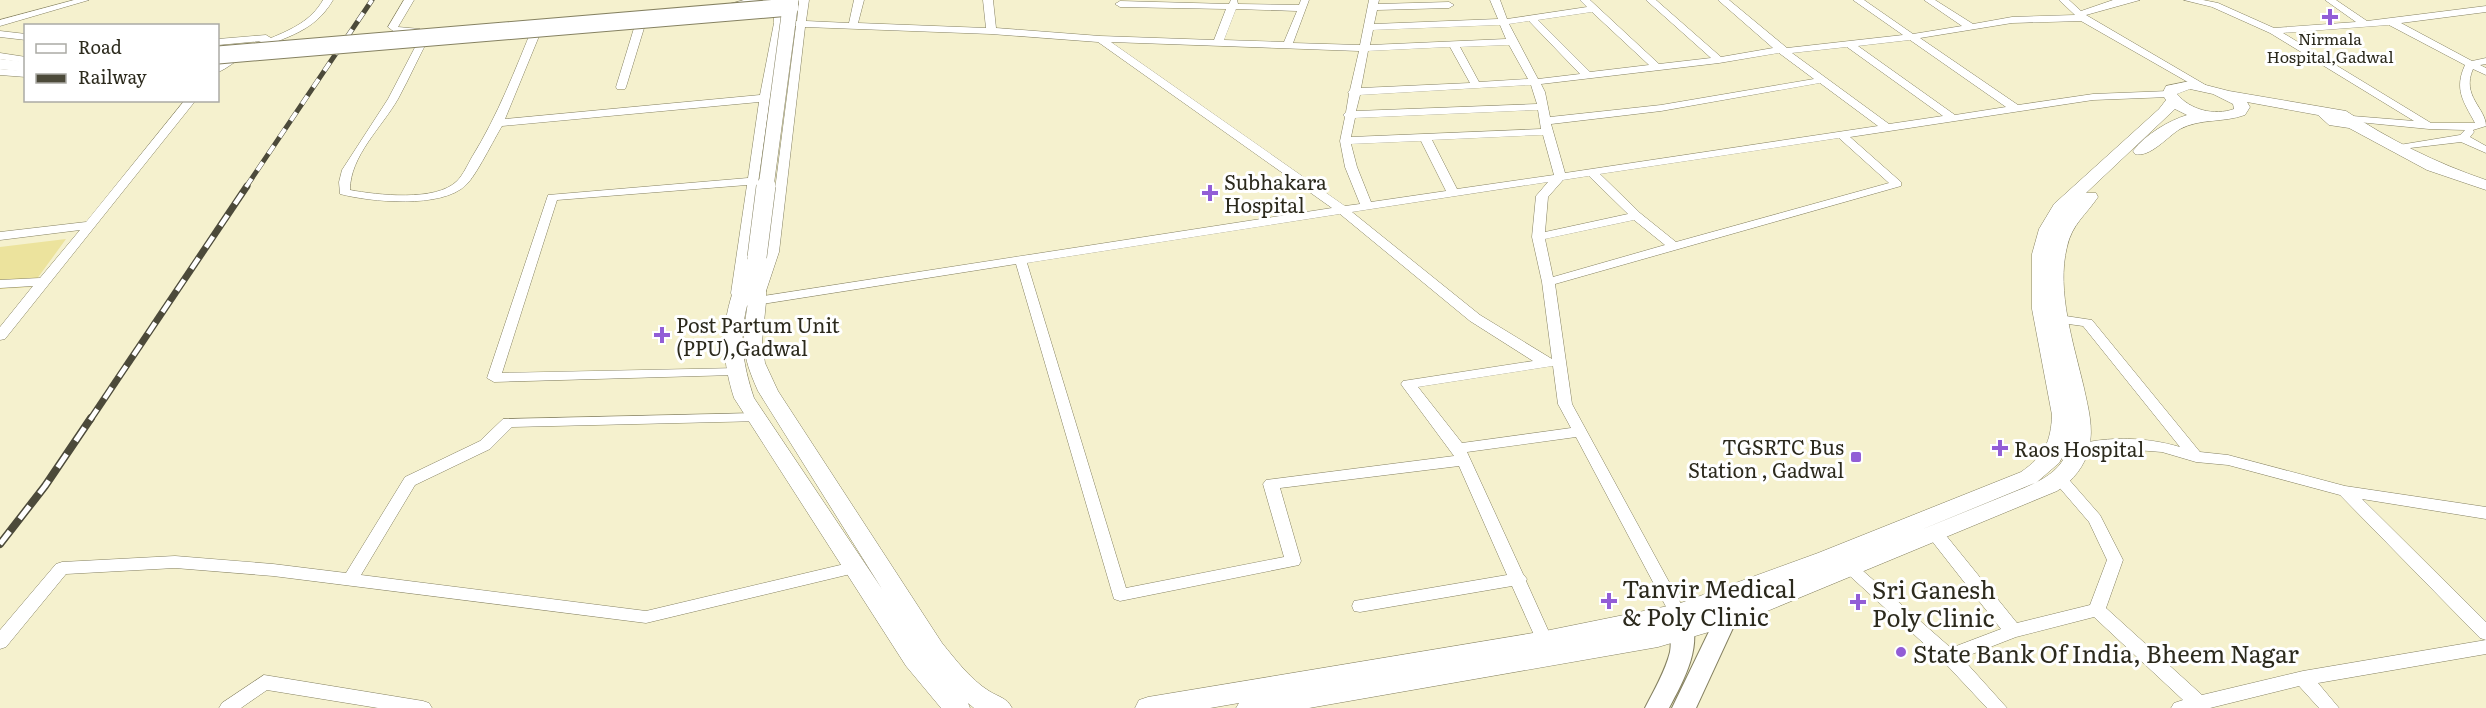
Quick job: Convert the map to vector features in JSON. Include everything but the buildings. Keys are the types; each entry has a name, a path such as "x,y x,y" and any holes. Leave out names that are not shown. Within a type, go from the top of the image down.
{"main road":[{"path":"221,59 791,2 757,256 746,303 731,346 734,370 744,398 853,567 915,659 937,688 957,708"},
{"path":"0,64 24,67"},
{"path":"2174,93 2204,87 2229,95 2352,121 2433,167 2486,185"},
{"path":"2174,93 2193,111 2208,115"},
{"path":"1725,608 2029,477 2055,456 2062,432 2061,415 2042,315 2041,288 2041,251 2048,226 2060,208 2165,112 2174,93"},
{"path":"2229,95 2242,107 2240,112 2233,115"},
{"path":"1249,708 1552,657 1681,621 1848,567 2022,498 2060,479 2071,466 2080,449 2081,425 2059,319 2056,254 2062,231 2075,212 2149,144 2172,126 2193,117 2267,115 2330,117"},
{"path":"746,303 755,363 768,391 933,650 956,679 982,702 999,708"},
{"path":"1148,708 1545,641 1681,621"}],"street":[{"path":"0,23 84,0"},
{"path":"221,59 311,23 328,0"},
{"path":"410,0 393,27 405,32 643,15 765,0"},
{"path":"853,25 859,0"},
{"path":"988,0 991,31"},
{"path":"1495,0 1512,42 1536,82 1560,176"},
{"path":"1585,0 1658,68"},
{"path":"1651,0 1719,60"},
{"path":"1724,0 1783,50 1886,127"},
{"path":"1858,0 2015,108"},
{"path":"1929,0 1971,27"},
{"path":"2064,0 2082,16 2204,87"},
{"path":"1353,92 1536,82 1658,68 1783,50 1911,37 2012,20 2082,16 2113,3 2134,0"},
{"path":"2189,0 2215,4 2273,31 2429,126"},
{"path":"2330,0 2365,24"},
{"path":"2472,0 2486,3"},
{"path":"746,303 753,181 765,98 779,23 791,2"},
{"path":"746,303 773,252 802,23 791,2"},
{"path":"1367,206 1351,166 1345,141 1348,115 1373,4 1448,3 1459,24"},
{"path":"1120,4 1304,4 1288,44"},
{"path":"1218,42 1233,4"},
{"path":"1369,27 1504,22 1595,9"},
{"path":"2273,31 2391,22 2486,9"},
{"path":"621,87 643,15"},
{"path":"1530,17 1588,76"},
{"path":"2391,22 2486,72"},
{"path":"779,23 991,31 1100,39 1364,48 1512,42"},
{"path":"428,30 386,112 351,165 343,187 344,192 368,197 431,196 454,189 462,183 498,123 539,24"},
{"path":"0,34 24,37"},
{"path":"219,42 277,37"},
{"path":"1100,39 1343,210 1475,318 1553,363"},
{"path":"1849,44 1951,117"},
{"path":"1455,45 1476,85"},
{"path":"0,56 24,60"},
{"path":"2470,64 2486,61"},
{"path":"746,303 1951,117 2113,94 2174,93 2163,63"},
{"path":"2470,64 2463,80 2469,102 2480,125"},
{"path":"0,72 24,74"},
{"path":"1345,141 1425,138 1546,126 1823,80"},
{"path":"498,123 765,98"},
{"path":"0,336 189,102"},
{"path":"1348,115 1543,107"},
{"path":"2352,121 2429,126 2480,125"},
{"path":"2397,148 2463,138 2480,125"},
{"path":"1548,282 1897,184 1840,134"},
{"path":"1425,138 1453,193"},
{"path":"2463,138 2486,150"},
{"path":"1591,172 1636,216 1674,247"},
{"path":"1560,176 1542,196 1538,237 1548,282 1553,363 1565,404 1681,621 1678,667 1657,708"},
{"path":"734,370 494,378 552,197 753,181"},
{"path":"1538,237 1636,216"},
{"path":"0,236 88,225"},
{"path":"1021,262 1120,595 1293,561 1271,484 1460,454 1579,432"},
{"path":"0,285 45,282"},
{"path":"2059,319 2087,323 2196,457"},
{"path":"1545,641 1519,579 1460,454 1408,384 1553,363"},
{"path":"350,580 410,481 485,445 508,422 758,418"},
{"path":"2080,449 2110,443 2163,447 2196,457 2228,460 2345,491 2486,513"},
{"path":"2060,479 2095,519 2115,560 2097,610"},
{"path":"2345,491 2486,633"},
{"path":"1934,532 2013,631"},
{"path":"0,642 62,568 175,562 350,580 646,617 853,567"},
{"path":"1848,567 1948,656 1998,708"},
{"path":"1360,606 1519,579"},
{"path":"1684,708 1725,608"},
{"path":"1948,656 2013,631 2097,610"},
{"path":"2097,610 2198,703"},
{"path":"2180,708 2303,678 2486,647"},
{"path":"2303,678 2330,708"},
{"path":"228,708 264,682 423,708"}],"shaded area":[{"path":"66,239 31,287 0,289 0,247"}],"railway":[{"path":"246,187 372,0"},
{"path":"90,420 247,186"},
{"path":"0,544 45,486 91,418"}],"place":[{"name":"Nirmala Hospital,Gadwal","path":"2330,17"},
{"name":"Subhakara Hospital","path":"1210,193"},
{"name":"Post Partum Unit (PPU),Gadwal","path":"662,335"},
{"name":"Raos Hospital","path":"2000,448"},
{"name":"TGSRTC Bus Station , Gadwal","path":"1856,457"},
{"name":"Tanvir Medical & Poly Clinic","path":"1609,601"},
{"name":"Sri Ganesh Poly Clinic","path":"1858,602"},
{"name":"State Bank Of India, Bheem Nagar","path":"1901,652"}]}
